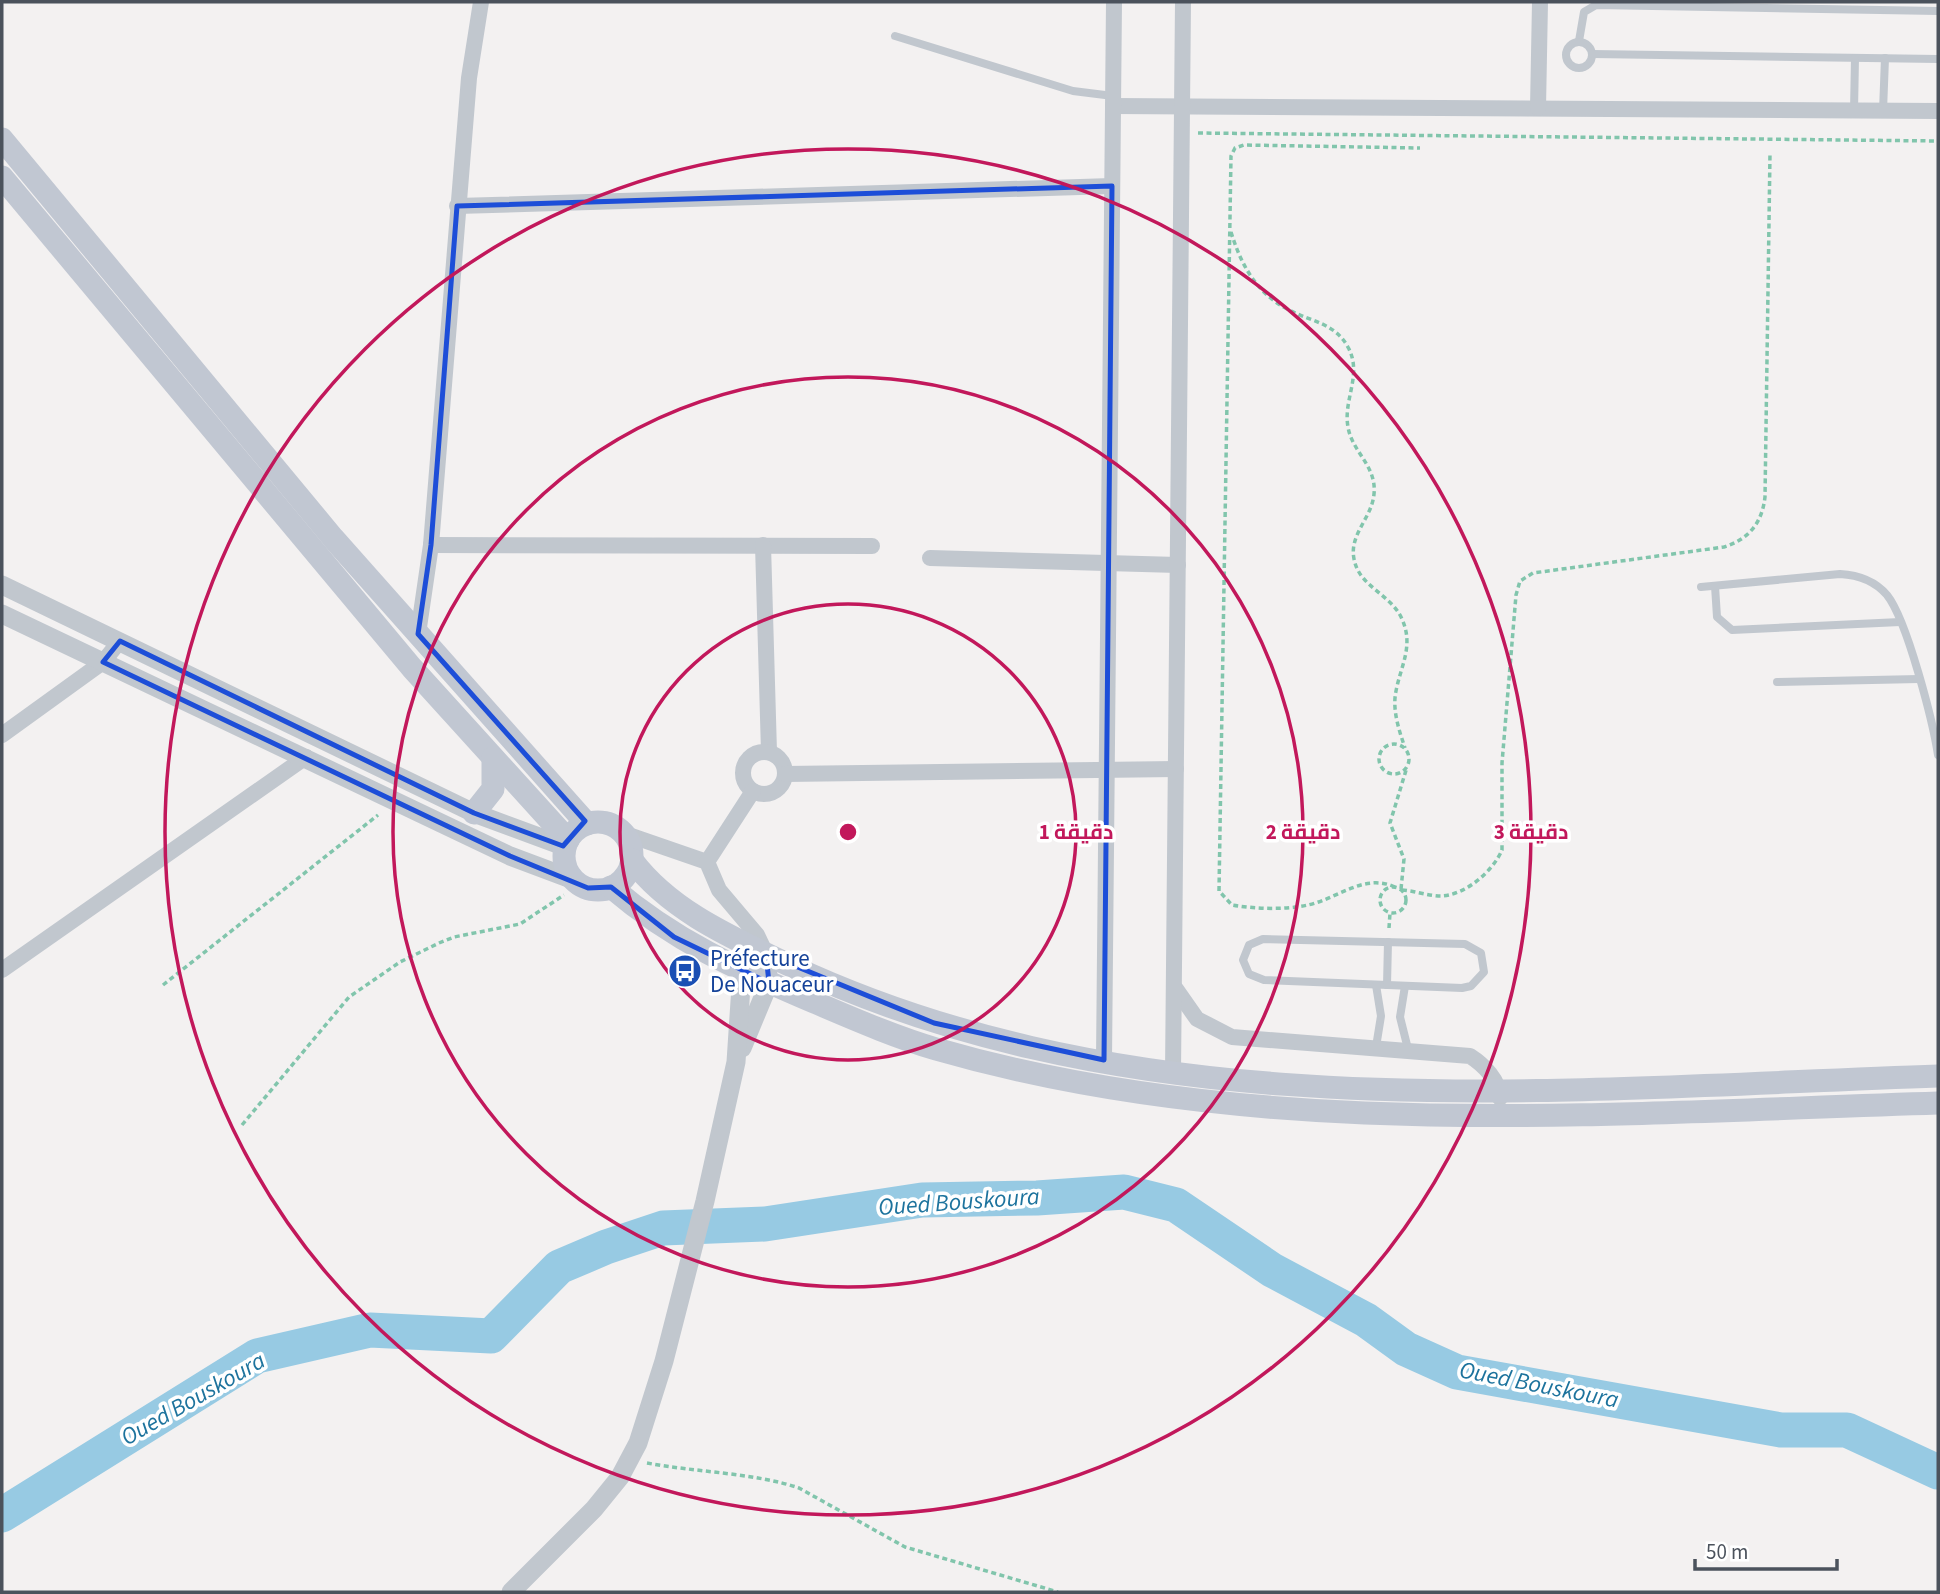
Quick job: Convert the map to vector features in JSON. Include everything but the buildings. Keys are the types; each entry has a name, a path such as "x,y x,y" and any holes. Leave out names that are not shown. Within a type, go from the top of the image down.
{"main road":[{"path":"2,139 324,528 587,824"},
{"path":"2,177 412,668 567,843"},
{"path":"474,813 493,789 494,758"},
{"path":"632,860 621,881 611,887 597,889 577,882 566,865 567,843 579,827 606,823 623,833 628,841 632,860 656,886 699,919 816,977 934,1023 980,1036 1196,1078 1379,1090 1500,1091 1938,1076"},
{"path":"611,887 674,936 769,983 932,1048 1055,1077 1270,1108 1390,1116 1501,1116 1938,1103"}],"street":[{"path":"418,634 431,545 472,49 481,2"},
{"path":"1104,1060 1114,2"},
{"path":"1173,1073 1183,2"},
{"path":"1538,108 1539,2"},
{"path":"1113,101 1182,106 1938,111"},
{"path":"457,206 1112,186"},
{"path":"431,545 872,546"},
{"path":"763,545 769,752"},
{"path":"930,558 1178,565"},
{"path":"2,585 474,813 567,843"},
{"path":"2,614 394,798 510,856 577,882"},
{"path":"2,735 103,662 120,641"},
{"path":"769,752 781,760 785,774 784,781 774,792 760,793 753,790 744,779 745,765 755,754 769,752"},
{"path":"2,970 306,757"},
{"path":"785,774 1176,769"},
{"path":"707,862 753,790"},
{"path":"623,833 707,862 719,890 757,935 766,954 769,983 736,1062"},
{"path":"511,1592 594,1509 631,1460 664,1361 691,1247 705,1201 736,1062 742,971"},
{"path":"1175,986 1188,1010 1219,1033 1245,1038 1469,1056 1483,1064 1500,1091 1501,1116"}],"lane":[{"path":"1592,54 1585,67 1570,64 1567,50 1579,41 1584,12 1596,5 1938,11"},
{"path":"895,36 1113,101"},
{"path":"1579,41 1588,45 1592,54"},
{"path":"1592,54 1938,59"},
{"path":"1854,111 1855,58"},
{"path":"1883,111 1885,58"},
{"path":"1701,587 1850,575 1879,587 1893,604 1900,622 1919,679 1938,755"},
{"path":"1715,586 1717,617 1732,630 1900,622"},
{"path":"1777,682 1919,679"},
{"path":"1255,940 1388,942 1465,944 1474,947 1484,962 1479,980 1471,986 1405,986 1256,979 1244,968 1244,952 1255,940"},
{"path":"1387,985 1388,942"},
{"path":"1376,985 1381,1016 1376,1047"},
{"path":"1405,986 1401,1017 1408,1049"}],"path":[{"path":"1182,133 1938,141"},
{"path":"1420,148 1240,146 1231,156 1219,891 1232,905 1288,907 1317,902 1364,883 1386,883 1401,890 1443,896 1460,892 1482,875 1502,849 1502,763 1516,595 1520,580 1533,573 1724,547 1745,538 1760,520 1765,497 1770,153"},
{"path":"1230,226 1245,269 1256,285 1288,310 1331,328 1349,350 1354,377 1346,418 1354,444 1370,467 1374,494 1371,508 1354,544 1354,558 1365,582 1396,610 1408,636 1407,655 1395,692 1395,710 1410,761 1390,823 1404,859 1401,890 1405,906 1396,913 1385,911 1381,894 1395,887"},
{"path":"1405,748 1399,744 1385,746 1379,758 1380,765 1390,774 1403,772 1407,767"},
{"path":"163,985 363,830 394,798"},
{"path":"242,1125 349,997 400,962 439,943 454,937 520,924 577,882"},
{"path":"631,1460 696,1472 783,1482 799,1488 905,1547 1058,1592"}],"highlighted area":[{"path":"1112,186 1104,1060 934,1023 766,954 769,983 674,937 611,887 588,888 510,856 103,662 120,641 474,813 563,846 585,821 418,634 431,545 457,206"}],"waterway":[{"name":"Oued Bouskoura","path":"2,1515 257,1356 370,1330 491,1336 559,1267 606,1247 663,1228 765,1224 922,1200 1037,1198 1124,1192 1176,1205 1272,1270 1366,1320 1406,1349 1457,1372 1781,1430 1847,1430 1938,1472"}],"place":[{"name":"Préfecture De Nouaceur","path":"685,971"}]}
